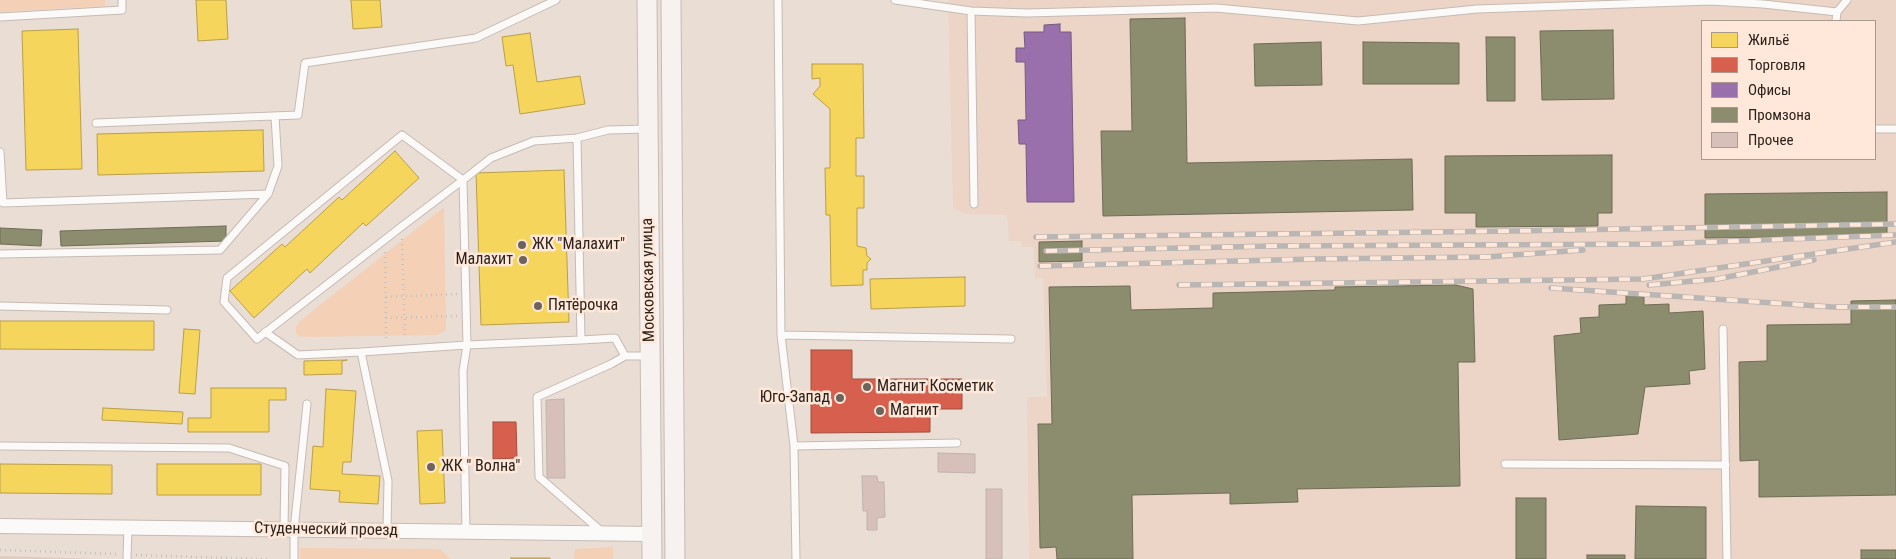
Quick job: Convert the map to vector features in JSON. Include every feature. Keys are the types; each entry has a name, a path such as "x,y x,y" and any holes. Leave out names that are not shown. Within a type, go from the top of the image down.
{"main road":[{"name":"Московская улица","path":"647,0 652,559"},
{"name":"Московская улица","path":"671,0 675,559"}],"street":[{"name":"Студенческий проезд","path":"0,526 652,534"}],"lane":[{"path":"0,17 122,10 122,0"},
{"path":"96,123 298,115 305,63 476,38 556,0"},
{"path":"778,0 781,335 794,446 796,559"},
{"path":"895,0 972,11 1027,12 1216,8 1358,21 1476,9 1710,0 1837,12"},
{"path":"1836,20 1837,12 1848,0"},
{"path":"972,11 974,204"},
{"path":"0,254 220,250 268,194 278,166 275,116"},
{"path":"463,180 402,134 227,278 224,302 257,339 265,332 463,180 491,158 534,141 577,138 608,130 648,129"},
{"path":"1876,129 1896,129"},
{"path":"577,138 581,340"},
{"path":"0,152 4,203 268,194"},
{"path":"463,180 467,345 463,371 466,532"},
{"path":"0,306 167,310"},
{"path":"1723,329 1727,559"},
{"path":"265,332 298,355 615,338 625,356"},
{"path":"781,335 1011,339"},
{"path":"361,352 388,481 387,531"},
{"path":"604,534 539,477 537,397 625,356 650,356"},
{"path":"289,530 307,404"},
{"path":"794,446 957,443"},
{"path":"0,446 229,448 285,466 289,530 294,559"},
{"path":"1505,464 1726,465"},
{"path":"127,557 128,528"}],"path":[{"path":"401,227 405,349"},
{"path":"384,240 387,351"},
{"path":"386,297 466,294"},
{"path":"386,318 466,316"},
{"path":"0,550 127,557 268,559"}],"shaded area":[{"path":"0,0 105,0 105,6 0,12"},
{"path":"948,0 1896,0 1896,559 1029,559 1027,397 1047,397 1043,278 1035,278 1033,247 1022,247 1021,241 1009,241 1007,215 966,214 953,208"},
{"path":"444,207 446,330 437,335 298,336 296,327 300,321"},
{"path":"613,547 613,559 574,559 575,549"},
{"path":"300,548 440,549 450,559 300,559"},
{"path":"0,556 101,559 0,559"}],"building: Жильё":[{"path":"196,0 226,0 228,39 198,41"},
{"path":"351,0 380,0 382,27 353,29"},
{"path":"78,29 82,169 26,170 22,31"},
{"path":"530,33 537,82 580,76 585,104 520,114 513,65 506,66 502,37"},
{"path":"812,64 863,64 864,138 856,138 856,176 864,176 864,208 857,208 857,246 866,248 867,256 871,259 867,263 867,270 863,270 863,285 831,286 830,215 826,215 825,168 830,168 830,109 813,94 820,86 820,78 812,79"},
{"path":"263,130 264,171 98,175 97,134"},
{"path":"395,151 419,178 366,226 363,223 310,273 307,269 254,318 230,291 282,244 285,247 339,197 342,200"},
{"name":"ЖК \"Малахит\"","path":"564,170 569,322 481,325 476,173"},
{"path":"965,277 965,306 871,309 870,279"},
{"path":"0,321 154,321 154,350 0,349"},
{"path":"184,329 200,330 195,394 179,393"},
{"path":"347,360 342,361 342,374 304,375 304,361"},
{"path":"211,388 286,388 286,400 269,400 269,432 188,432 188,418 211,418"},
{"path":"326,389 356,391 351,462 343,462 342,474 380,476 378,504 339,502 340,491 310,489 313,446 323,447"},
{"path":"103,408 183,412 182,424 102,420"},
{"name":"ЖК \" Волна\"","path":"442,430 445,503 420,504 417,431"},
{"path":"0,464 112,465 112,494 0,493"},
{"path":"157,464 261,464 261,495 157,495"},
{"path":"550,558 550,559 511,559"}],"building: Торговля":[{"path":"811,350 852,350 852,379 962,379 962,409 930,409 930,432 811,433"},
{"path":"493,422 516,422 517,458 493,459"}],"building: Офисы":[{"path":"1060,24 1060,32 1071,32 1074,202 1027,202 1026,144 1019,144 1018,120 1026,120 1025,62 1016,62 1016,48 1025,48 1024,32 1044,32 1044,25"}],"building: Промзона":[{"path":"1185,18 1187,163 1412,159 1413,210 1103,216 1101,131 1132,131 1130,19"},
{"path":"1613,30 1614,99 1542,100 1540,31"},
{"path":"1486,37 1515,37 1515,101 1487,101"},
{"path":"1321,42 1322,85 1255,86 1254,44"},
{"path":"1363,42 1459,43 1459,84 1363,84"},
{"path":"1612,155 1612,213 1598,213 1598,226 1476,227 1476,213 1445,213 1445,156"},
{"path":"1887,192 1887,236 1705,238 1705,194"},
{"path":"226,226 226,241 61,246 60,231"},
{"path":"0,228 42,230 41,246 0,244"},
{"path":"1082,241 1082,261 1039,262 1039,242"},
{"path":"1456,285 1473,289 1475,362 1458,362 1460,486 1297,489 1298,502 1230,504 1230,493 1132,495 1133,559 1057,559 1056,547 1040,548 1038,424 1052,424 1049,287 1130,286 1131,310 1213,308 1213,293 1335,290 1335,287"},
{"path":"1626,295 1644,297 1644,305 1669,304 1669,313 1703,311 1705,369 1689,371 1690,384 1645,387 1638,434 1559,440 1554,336 1581,333 1580,318 1599,317 1599,305 1626,304"},
{"path":"1896,300 1896,495 1759,497 1759,460 1740,461 1739,362 1767,361 1767,325 1851,324 1851,301"},
{"path":"1516,498 1546,498 1546,559 1516,559"},
{"path":"1636,506 1706,507 1706,559 1635,559"},
{"path":"1861,550 1896,550 1896,559 1861,559"},
{"path":"1587,555 1625,555 1625,559 1587,559"}],"building: Прочее":[{"path":"564,399 565,478 547,478 546,400"},
{"path":"938,453 975,454 975,473 938,472"},
{"path":"862,476 877,476 878,482 884,482 885,517 877,518 877,530 867,530 867,511 863,511"},
{"path":"986,489 1002,489 1002,559 986,559"}],"railway":[{"path":"1036,237 1896,224"},
{"path":"1046,251 1273,246 1658,244 1896,235"},
{"path":"1179,285 1643,279 1896,242"},
{"path":"1040,266 1486,257 1583,250"},
{"path":"1649,285 1717,279 1814,260"},
{"path":"1551,288 1833,307 1896,307"}],"place":[{"name":"ЖК \"Малахит\"","path":"522,245"},
{"name":"Малахит","path":"523,260"},
{"name":"Пятёрочка","path":"538,306"},
{"name":"Магнит Косметик","path":"867,387"},
{"name":"Юго-Запад","path":"840,398"},
{"name":"Магнит","path":"880,411"},
{"name":"ЖК \" Волна\"","path":"431,467"}]}
